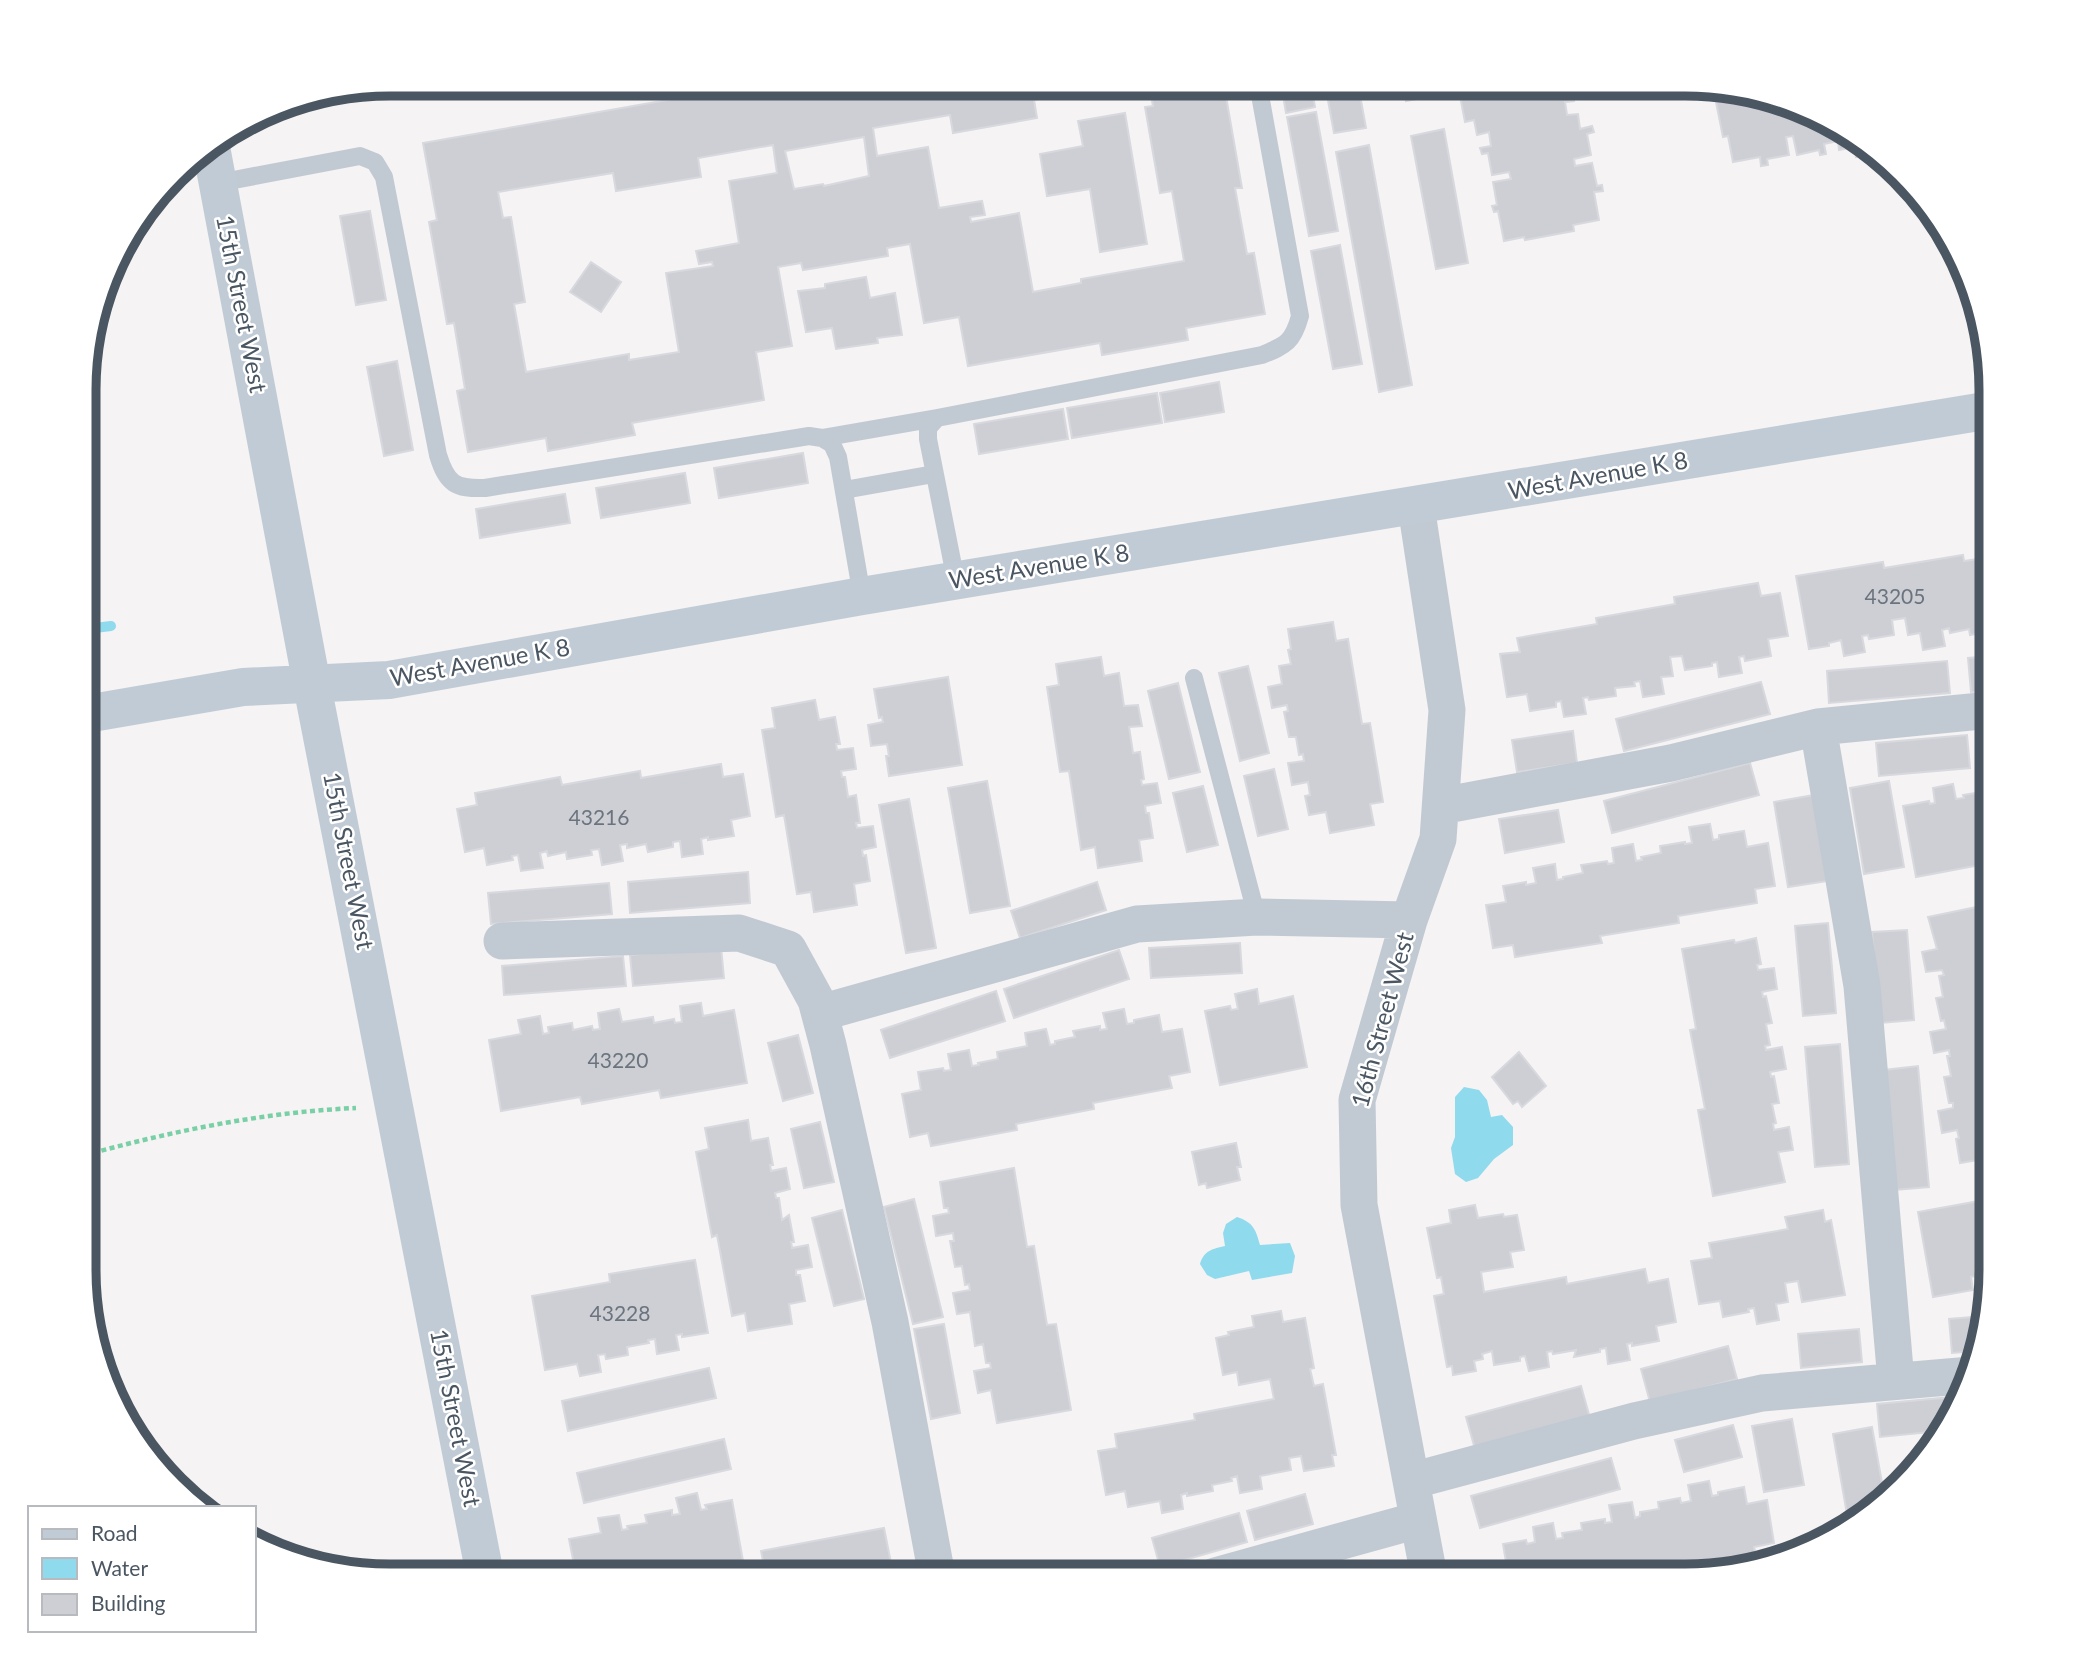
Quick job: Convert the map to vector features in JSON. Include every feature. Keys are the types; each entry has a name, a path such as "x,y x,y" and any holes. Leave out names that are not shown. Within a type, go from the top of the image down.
{"street":[{"name":"15th Street West","path":"214,165 483,1564"},
{"name":"West Avenue K 8","path":"96,712 243,687 388,680 956,580 1979,412"},
{"name":"16th Street West","path":"1416,506 1447,710 1438,839 1409,920 1357,1100 1359,1205 1427,1564"},
{"path":"1441,806 1671,763 1818,727 1979,711"},
{"path":"1818,727 1862,986 1896,1381"},
{"path":"820,1013 1137,924 1257,917 1409,920"},
{"path":"502,941 738,933 788,949 816,1000 820,1013 890,1322 935,1564"},
{"path":"1411,1481 1634,1421 1762,1393 1959,1376"},
{"path":"1258,1564 1418,1520"}],"lane":[{"path":"214,165 360,156 375,162 384,177 443,472 450,482 466,489 485,488 808,436 822,438 937,418 1262,355 1281,347 1295,336 1300,316 1260,96"},
{"path":"937,418 928,428 934,474 956,580"},
{"path":"822,438 832,444 838,457 862,596"},
{"path":"844,491 934,474"},
{"path":"1194,678 1257,917"}],"path":[{"path":"96,1151 153,1136 258,1117 336,1109 395,1107"}],"water":[{"path":"1464,1087 1479,1090 1487,1100 1491,1117 1502,1115 1513,1127 1513,1145 1494,1159 1478,1178 1466,1182 1455,1174 1451,1148 1455,1137 1455,1097"},
{"path":"1237,1217 1253,1227 1260,1245 1290,1243 1295,1256 1292,1273 1252,1280 1249,1271 1215,1279 1207,1275 1200,1264 1202,1259 1210,1251 1225,1246 1223,1233 1226,1224"}],"building":[{"path":"690,96 1056,96 1034,100 1037,118 953,133 950,115 873,128 877,156 928,147 939,208 982,201 985,215 970,217 971,222 1019,213 1033,292 1081,283 1081,279 1184,261 1172,191 1160,193 1145,107 1153,106 1151,96 1226,96 1242,188 1235,188 1247,254 1254,253 1265,314 1186,328 1188,340 1102,355 1100,343 968,366 959,317 924,323 910,244 887,248 888,256 803,270 801,263 778,267 792,346 756,352 764,400 632,423 635,435 548,451 546,438 468,452 457,391 465,389 454,323 447,324 429,222 437,220 423,143","holes":["864,137 869,176 824,186 794,189 785,151","773,145 777,173 729,181 739,243 696,251 699,264 712,262 713,266 666,273 679,352 629,360 629,354 526,372 514,304 525,302 511,217 503,218 498,192 613,173 616,191 701,177 698,158"]},
{"path":"1283,96 1313,96 1315,107 1286,113"},
{"path":"1327,96 1360,96 1366,128 1334,133"},
{"path":"1405,96 1433,96 1406,101"},
{"path":"1460,96 1573,96 1574,101 1565,102 1567,115 1578,114 1580,129 1592,126 1594,132 1587,134 1591,155 1574,159 1575,166 1592,163 1597,186 1602,185 1603,191 1594,192 1599,220 1573,225 1574,231 1504,241 1498,211 1494,212 1492,206 1497,205 1493,182 1511,179 1509,172 1492,175 1488,153 1482,154 1480,148 1491,146 1489,132 1477,135 1474,120 1465,122"},
{"path":"1715,98 1780,112 1815,127 1850,148 1839,150 1838,141 1824,144 1826,154 1820,155 1819,150 1797,155 1793,136 1786,137 1789,155 1767,159 1768,165 1761,166 1760,157 1733,162 1728,136 1723,137"},
{"path":"1316,112 1338,231 1309,236 1287,117"},
{"path":"1125,113 1147,244 1100,252 1090,189 1047,196 1040,154 1083,146 1078,121"},
{"path":"1444,129 1468,263 1436,269 1411,136"},
{"path":"1369,145 1412,385 1379,392 1336,152"},
{"path":"370,211 386,300 356,305 340,216"},
{"path":"1340,245 1362,364 1333,369 1311,251"},
{"path":"591,262 621,282 601,312 570,292"},
{"path":"866,277 870,298 895,293 902,335 877,338 878,343 836,349 832,328 806,332 798,291 825,288 825,284"},
{"path":"397,361 413,450 384,456 367,367"},
{"path":"1219,382 1224,412 1165,422 1160,393"},
{"path":"1157,393 1162,423 1072,438 1067,408"},
{"path":"1063,409 1068,439 979,454 974,424"},
{"path":"803,453 808,483 719,498 714,468"},
{"path":"685,473 690,503 601,518 596,488"},
{"path":"565,494 570,523 480,538 476,509"},
{"path":"1963,555 1964,561 1979,559 1979,633 1970,635 1969,629 1950,633 1949,628 1942,630 1945,646 1923,650 1920,633 1908,635 1905,618 1892,620 1894,635 1869,639 1868,635 1862,636 1865,652 1844,656 1841,640 1829,643 1829,646 1809,649 1796,576 1883,562 1884,568"},
{"path":"1758,583 1761,596 1780,593 1788,636 1768,639 1771,656 1745,661 1744,656 1739,657 1742,673 1719,677 1717,662 1712,663 1712,666 1685,670 1682,656 1670,657 1673,676 1661,677 1664,694 1643,697 1640,681 1634,682 1635,686 1615,688 1616,696 1589,700 1588,697 1583,698 1586,714 1564,717 1561,701 1556,702 1556,707 1530,711 1527,694 1507,697 1500,654 1520,652 1517,638 1597,624 1596,618 1675,604 1674,597"},
{"path":"1333,622 1336,641 1348,639 1362,724 1370,723 1383,802 1370,804 1374,825 1330,833 1326,812 1309,815 1305,796 1310,795 1308,782 1292,785 1288,763 1304,761 1303,754 1299,755 1296,737 1289,737 1284,712 1288,711 1287,705 1272,708 1268,687 1282,684 1279,666 1291,664 1288,629"},
{"path":"1101,657 1104,676 1119,673 1124,706 1138,705 1142,726 1129,727 1133,753 1140,752 1144,779 1141,780 1142,785 1157,783 1161,803 1145,806 1146,813 1149,813 1153,838 1139,840 1142,861 1098,868 1095,847 1081,850 1069,771 1060,772 1047,687 1059,685 1056,664"},
{"path":"1979,657 1979,692 1971,692 1968,658"},
{"path":"1947,661 1950,693 1829,703 1827,671"},
{"path":"1248,666 1269,753 1240,761 1219,673"},
{"path":"948,677 962,765 889,776 887,744 871,746 868,725 883,722 882,717 879,718 874,689"},
{"path":"1761,682 1770,714 1624,751 1616,719"},
{"path":"1178,683 1200,772 1169,779 1148,691"},
{"path":"815,700 819,720 835,717 840,744 836,744 837,750 853,748 856,769 841,771 842,777 845,777 848,797 856,795 860,823 856,823 857,828 873,826 876,847 862,850 863,856 866,855 870,881 854,884 857,905 814,912 811,892 797,894 784,815 776,817 762,730 775,728 772,708"},
{"path":"1573,731 1577,763 1517,772 1512,740"},
{"path":"1967,735 1970,768 1879,776 1876,743"},
{"path":"1750,763 1759,795 1612,833 1604,801"},
{"path":"721,764 723,777 743,774 750,816 731,820 734,836 701,839 703,854 682,857 680,841 673,842 673,847 648,852 646,844 627,848 627,844 620,845 623,861 602,865 599,849 591,850 592,855 567,859 566,852 548,856 547,851 540,853 543,868 521,871 518,855 512,856 513,860 487,865 484,848 465,852 457,809 477,805 475,793 560,777 562,785 640,771 641,778"},
{"path":"1274,769 1288,829 1258,836 1244,776"},
{"path":"987,781 1010,906 970,913 948,788"},
{"path":"1889,781 1904,867 1864,874 1850,788"},
{"path":"1953,784 1956,799 1979,792 1979,865 1916,877 1903,806 1929,801 1930,804 1935,803 1933,788"},
{"path":"1203,786 1218,845 1187,852 1173,793"},
{"path":"1814,795 1828,881 1788,887 1774,802"},
{"path":"909,799 936,948 906,953 879,805"},
{"path":"1558,810 1564,842 1505,853 1499,819"},
{"path":"1710,824 1713,840 1719,839 1719,835 1744,831 1747,847 1768,843 1775,886 1755,889 1757,903 1678,916 1679,923 1600,936 1602,943 1515,957 1513,945 1493,948 1486,905 1506,902 1503,886 1536,883 1533,868 1555,864 1557,880 1563,879 1583,873 1581,865 1607,861 1608,864 1614,863 1612,848 1633,844 1636,861 1642,860 1641,857 1661,853 1660,846 1692,843 1689,827"},
{"path":"748,872 750,903 630,913 628,882"},
{"path":"1097,882 1106,910 1020,938 1011,911"},
{"path":"609,883 612,914 491,924 488,893"},
{"path":"1979,906 1979,1160 1960,1163 1957,1130 1942,1133 1938,1111 1953,1108 1953,1103 1949,1103 1944,1077 1951,1076 1947,1056 1950,1056 1949,1050 1934,1053 1930,1032 1946,1029 1944,1020 1941,1021 1936,998 1943,997 1939,976 1944,975 1942,970 1926,972 1922,952 1937,949 1928,917"},
{"path":"1828,923 1836,1013 1803,1016 1795,926"},
{"path":"1907,930 1914,1020 1880,1023 1872,932"},
{"path":"1756,938 1761,964 1757,965 1758,970 1774,968 1777,989 1762,992 1763,997 1766,996 1772,1023 1766,1024 1770,1045 1765,1046 1766,1050 1782,1047 1786,1069 1770,1072 1771,1077 1774,1076 1779,1103 1772,1104 1776,1123 1773,1124 1774,1130 1789,1127 1793,1150 1778,1152 1785,1182 1713,1196 1698,1110 1705,1109 1690,1030 1696,1029 1682,949"},
{"path":"1240,943 1242,973 1151,978 1149,948"},
{"path":"721,947 724,978 633,986 630,955"},
{"path":"1119,950 1129,979 1014,1018 1004,989"},
{"path":"623,956 626,986 504,995 502,966"},
{"path":"1257,989 1259,1004 1293,996 1307,1067 1220,1085 1205,1011 1230,1006 1231,1010 1238,1009 1235,994"},
{"path":"996,991 1005,1021 890,1058 881,1030"},
{"path":"701,1003 703,1016 734,1010 747,1083 661,1098 659,1090 582,1104 580,1097 501,1111 489,1040 521,1034 518,1020 540,1016 543,1034 549,1033 548,1027 572,1023 573,1030 592,1026 593,1030 600,1029 598,1013 619,1009 622,1022 653,1017 654,1023 674,1019 675,1023 682,1022 680,1006"},
{"path":"1124,1009 1127,1024 1159,1015 1162,1032 1182,1029 1190,1072 1169,1076 1172,1088 1093,1103 1094,1109 1016,1124 1017,1130 931,1146 928,1133 910,1137 902,1094 921,1090 918,1072 943,1068 944,1071 951,1070 948,1054 969,1050 972,1066 979,1065 978,1063 998,1059 997,1052 1027,1046 1025,1033 1046,1029 1050,1045 1055,1044 1055,1041 1075,1037 1073,1031 1100,1026 1100,1030 1107,1029 1103,1013"},
{"path":"798,1035 813,1093 783,1101 768,1043"},
{"path":"1840,1044 1849,1164 1815,1167 1805,1047"},
{"path":"1519,1052 1546,1086 1522,1107 1518,1101 1513,1104 1492,1077"},
{"path":"1918,1066 1929,1187 1895,1190 1884,1070"},
{"path":"748,1120 751,1141 768,1138 773,1165 770,1165 771,1171 786,1168 790,1189 775,1193 776,1198 779,1198 782,1220 789,1215 794,1242 791,1242 792,1248 808,1245 812,1267 796,1270 796,1275 800,1275 805,1301 789,1304 792,1324 748,1331 745,1313 732,1316 717,1235 712,1237 696,1152 709,1149 705,1128"},
{"path":"820,1122 834,1182 804,1188 791,1129"},
{"path":"1236,1143 1241,1167 1237,1167 1240,1180 1207,1188 1206,1183 1199,1185 1192,1152"},
{"path":"1014,1168 1027,1247 1034,1246 1047,1325 1056,1324 1071,1410 997,1423 991,1390 978,1393 974,1371 991,1368 990,1363 986,1363 983,1344 975,1346 970,1312 957,1314 953,1293 970,1290 969,1284 965,1285 962,1266 955,1267 950,1241 954,1241 953,1233 936,1236 933,1216 949,1213 948,1208 944,1208 940,1182"},
{"path":"914,1199 943,1317 913,1324 884,1207"},
{"path":"1979,1201 1979,1275 1971,1277 1973,1290 1933,1297 1918,1212"},
{"path":"1475,1205 1478,1218 1517,1215 1524,1250 1510,1252 1513,1267 1481,1272 1484,1292 1566,1277 1567,1284 1645,1269 1648,1283 1668,1279 1676,1322 1656,1326 1659,1341 1632,1346 1632,1343 1627,1344 1630,1360 1608,1364 1606,1348 1600,1349 1600,1352 1574,1357 1576,1350 1553,1354 1552,1351 1547,1352 1549,1367 1529,1371 1525,1356 1520,1357 1520,1361 1494,1365 1492,1351 1482,1354 1483,1359 1474,1361 1476,1371 1453,1375 1452,1366 1447,1367 1434,1296 1444,1294 1441,1277 1437,1278 1427,1228 1451,1223 1449,1210"},
{"path":"842,1210 864,1299 834,1306 812,1218"},
{"path":"1823,1210 1825,1222 1831,1220 1845,1295 1802,1302 1798,1281 1785,1283 1788,1302 1776,1304 1779,1320 1757,1324 1754,1308 1748,1309 1749,1312 1723,1317 1720,1301 1699,1304 1691,1261 1712,1258 1709,1243 1788,1229 1785,1217"},
{"path":"695,1260 708,1333 682,1337 682,1334 676,1335 679,1350 657,1354 655,1339 648,1340 649,1343 627,1347 628,1355 606,1359 605,1354 598,1355 601,1372 580,1376 577,1364 545,1370 532,1296 610,1282 609,1274"},
{"path":"1281,1311 1283,1322 1305,1318 1314,1368 1310,1369 1314,1386 1323,1384 1336,1455 1332,1455 1334,1466 1304,1471 1301,1456 1289,1458 1291,1470 1260,1476 1262,1489 1240,1493 1237,1476 1231,1478 1232,1481 1212,1485 1213,1491 1181,1495 1183,1509 1162,1513 1160,1501 1128,1507 1125,1491 1106,1495 1098,1451 1117,1448 1115,1434 1195,1420 1194,1414 1274,1399 1270,1379 1239,1385 1237,1372 1223,1375 1216,1338 1229,1335 1228,1332 1254,1327 1252,1316"},
{"path":"1975,1317 1967,1352 1952,1353 1949,1319"},
{"path":"944,1324 960,1413 931,1419 914,1329"},
{"path":"1859,1329 1862,1362 1801,1368 1798,1334"},
{"path":"1728,1346 1737,1379 1650,1402 1641,1369"},
{"path":"709,1368 716,1398 568,1431 562,1401"},
{"path":"1581,1386 1590,1418 1475,1449 1466,1417"},
{"path":"1949,1397 1930,1432 1880,1437 1877,1404"},
{"path":"1792,1419 1804,1485 1764,1492 1752,1426"},
{"path":"1733,1425 1742,1457 1684,1472 1675,1440"},
{"path":"1872,1427 1883,1487 1847,1515 1833,1434"},
{"path":"724,1439 731,1469 584,1503 577,1473"},
{"path":"1611,1458 1620,1489 1480,1528 1471,1496"},
{"path":"1709,1481 1712,1496 1718,1495 1718,1492 1744,1487 1747,1504 1767,1500 1774,1543 1754,1547 1756,1555 1704,1563 1496,1564 1506,1562 1503,1544 1526,1540 1527,1544 1535,1542 1533,1527 1553,1523 1556,1539 1563,1538 1562,1533 1582,1530 1581,1523 1605,1519 1605,1523 1612,1522 1609,1505 1632,1502 1635,1518 1640,1516 1640,1512 1659,1509 1658,1502 1680,1498 1681,1503 1691,1501 1688,1485"},
{"path":"697,1493 701,1510 707,1509 705,1505 732,1500 744,1564 574,1564 569,1539 601,1533 598,1518 619,1515 622,1530 628,1529 627,1526 647,1523 645,1515 672,1510 672,1515 680,1514 676,1498"},
{"path":"1305,1494 1313,1524 1255,1540 1247,1511"},
{"path":"1239,1513 1247,1542 1170,1564 1159,1564 1152,1538"},
{"path":"884,1528 891,1564 764,1564 761,1551"}],"waterway":[{"path":"96,628 111,626"}]}
